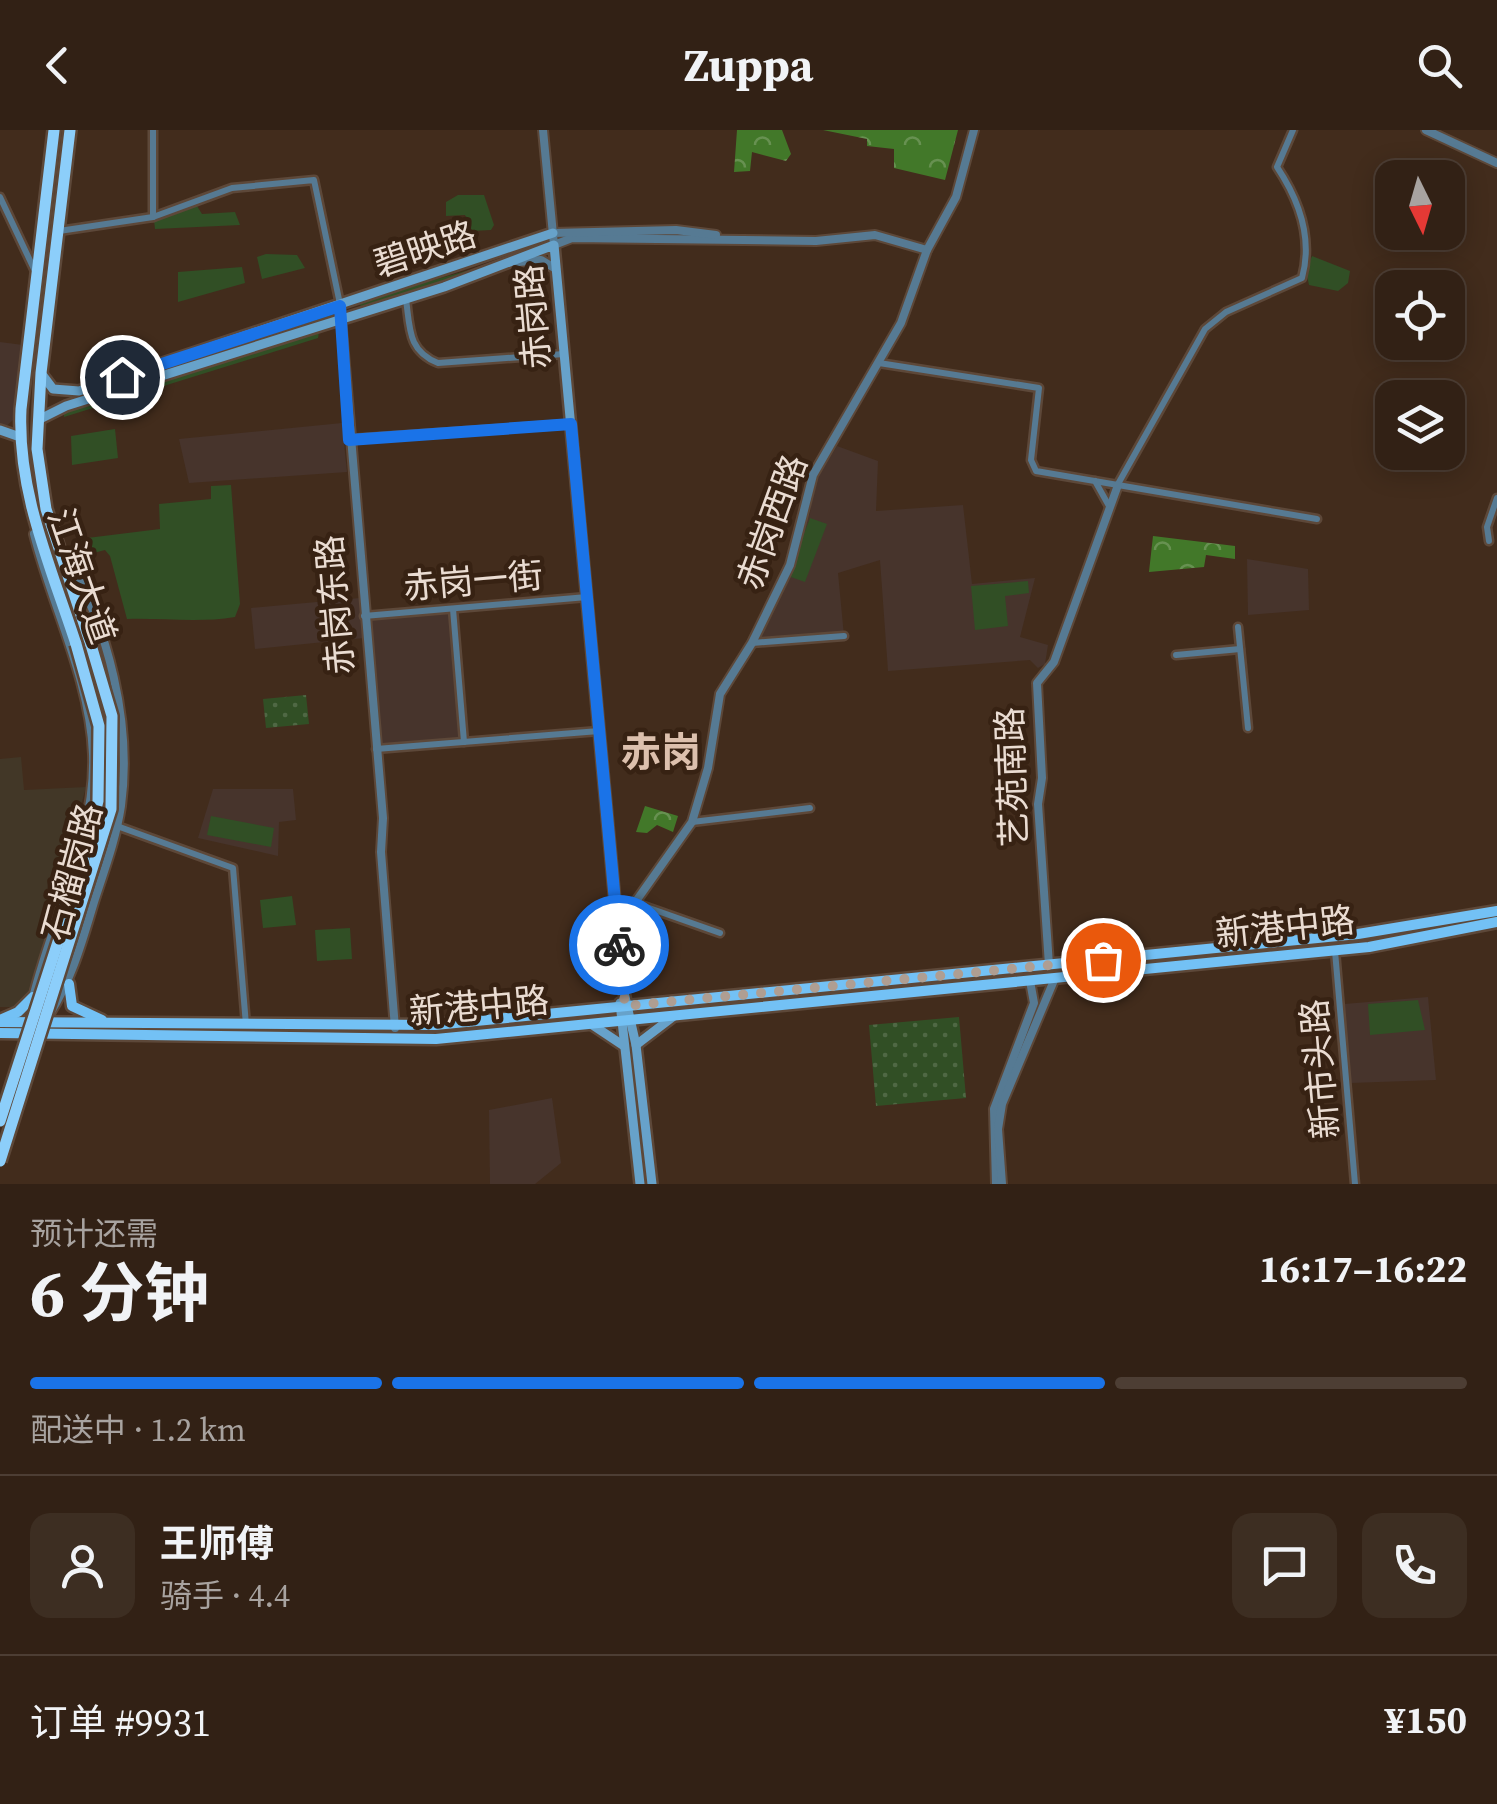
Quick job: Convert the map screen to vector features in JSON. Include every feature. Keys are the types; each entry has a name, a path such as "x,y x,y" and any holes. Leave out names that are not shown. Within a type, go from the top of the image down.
{"highway":[{"name":"江海大道","path":"37,1029 98,801 99,726 29,504 20,437 54,130"},
{"name":"江海大道","path":"37,1029 111,810 112,716 39,477 41,373 70,130"},
{"path":"0,1120 37,1029"},
{"path":"0,1160 37,1029"}],"main road":[{"name":"碧映路","path":"38,420 80,401 406,299 508,262 554,239"},
{"name":"碧映路","path":"41,373 52,389 78,391 554,239"},
{"name":"赤岗路","path":"554,239 625,1013"},
{"path":"0,430 20,437"},
{"name":"赤岗路","path":"610,857 625,1013"},
{"name":"新港中路","path":"79,1030 132,1024 395,1028 625,1013 1378,932 1497,910"},
{"name":"新港中路","path":"0,1034 37,1029 396,1041 588,1023 625,1013 675,1015 1335,950 1497,925"},
{"path":"69,984 68,996 76,1010 132,1024"},
{"path":"0,1021 18,1012 33,997"},
{"path":"625,1013 636,1044 652,1184"},
{"path":"625,1013 624,1046 640,1184"},
{"path":"636,1044 675,1015"},
{"name":"新港中路","path":"0,1021 37,1029"},
{"path":"588,1023 624,1046"},
{"path":"371,1028 372,1041"},
{"path":"395,1028 396,1041"}],"street":[{"path":"58,231 153,217 153,130"},
{"name":"赤岗路","path":"543,130 554,239"},
{"name":"赤岗西路","path":"618,928 692,822 708,768 716,703 752,642 790,564 814,475 911,299 927,250 956,197 974,130"},
{"path":"1118,485 1183,362 1205,329 1220,316 1294,285 1304,275 1306,246 1298,203 1277,167 1293,130"},
{"path":"1426,130 1497,163"},
{"name":"赤岗东路","path":"153,217 232,188 314,180 340,306 395,1028"},
{"path":"0,197 37,275"},
{"name":"碧映路","path":"554,239 698,230 725,238 816,241 874,234 927,250"},
{"path":"508,262 541,260 556,270"},
{"path":"406,299 412,344 420,356 438,363 564,354"},
{"path":"879,363 1039,388 1033,469 1317,519"},
{"path":"349,440 571,424"},
{"path":"1095,481 1109,506"},
{"name":"艺苑南路","path":"1048,965 1038,804 1042,778 1037,683 1054,662 1118,485"},
{"path":"1489,541 1487,528 1497,498"},
{"name":"石榴岗路","path":"29,504 37,546 86,708 93,756 84,828 33,997"},
{"name":"石榴岗路","path":"37,1029 69,984 117,826 123,768 118,702 86,596 58,545"},
{"name":"赤岗一街","path":"364,616 587,597"},
{"path":"452,608 464,742"},
{"path":"1238,627 1248,728"},
{"path":"752,642 844,636"},
{"path":"1176,656 1240,649"},
{"path":"376,748 599,732"},
{"path":"692,822 810,808"},
{"path":"117,826 234,868 246,1026"},
{"path":"74,857 84,869 106,865"},
{"path":"60,902 80,895 92,910"},
{"path":"634,902 720,934"},
{"name":"新市头路","path":"1335,950 1355,1184"},
{"path":"999,1184 998,1129 1002,1104 1055,978"},
{"path":"999,1184 994,1109 1034,1003 1030,981"},
{"path":"33,997 37,1029"}],"shaded area":[{"path":"0,342 23,345 13,420 4,428 0,427"},
{"path":"342,423 347,472 189,483 179,439"},
{"path":"837,446 878,461 876,511 963,505 972,584 1035,578 1020,637 1048,645 1045,664 1038,668 1030,660 888,671 880,560 838,573 844,636 754,642 810,513 813,485"},
{"path":"1247,559 1308,569 1309,610 1248,615"},
{"path":"360,598 364,638 255,649 251,608"},
{"path":"451,611 461,739 378,746 366,617"},
{"path":"21,757 24,790 86,787 31,991 14,1007 0,1007 0,759"},
{"path":"213,789 293,789 296,820 279,822 278,856 198,838"},
{"path":"1428,997 1436,1080 1350,1083 1344,1004"},
{"path":"552,1098 561,1163 535,1184 490,1184 489,1110"}],"green space":[{"path":"737,130 782,130 791,154 786,161 752,152 750,171 734,172"},
{"path":"823,130 958,130 945,180 894,168 894,149 867,146 867,139"},
{"path":"458,195 484,195 494,225 491,230 472,231 465,215 446,216 446,202"},
{"path":"197,206 202,214 235,212 240,225 155,229 154,220"},
{"path":"297,255 305,268 262,279 257,257"},
{"path":"1312,256 1350,271 1348,283 1338,291 1309,285 1306,271"},
{"path":"242,267 245,283 178,302 178,272"},
{"path":"480,267 474,274 362,311 359,301"},
{"path":"331,311 334,319 60,406 73,394"},
{"path":"319,332 318,338 64,417 64,410"},
{"path":"115,429 118,458 72,465 71,436"},
{"path":"231,485 240,604 235,617 127,619 110,556 105,550 82,556 74,547 79,539 160,529 159,504 211,499 211,486"},
{"path":"810,518 827,524 805,582 788,576"},
{"path":"1153,536 1235,546 1235,559 1206,555 1204,567 1149,572"},
{"path":"1028,581 1029,593 1005,596 1008,626 975,630 971,586"},
{"path":"306,695 309,724 266,728 263,699"},
{"path":"645,806 678,816 673,832 657,825 647,833 636,832"},
{"path":"211,816 274,828 271,847 207,835"},
{"path":"292,896 296,925 263,928 260,900"},
{"path":"350,928 352,959 317,961 315,930"},
{"path":"1418,1000 1425,1030 1370,1035 1368,1004"},
{"path":"959,1017 966,1098 876,1106 869,1025"}],"way so far":[{"path":"619,945 625,1006 1103,960"}],"district":[{"name":"赤岗","path":"661,752"}],"route":[{"path":"122,377 340,306 349,440 571,424 619,945"}]}
